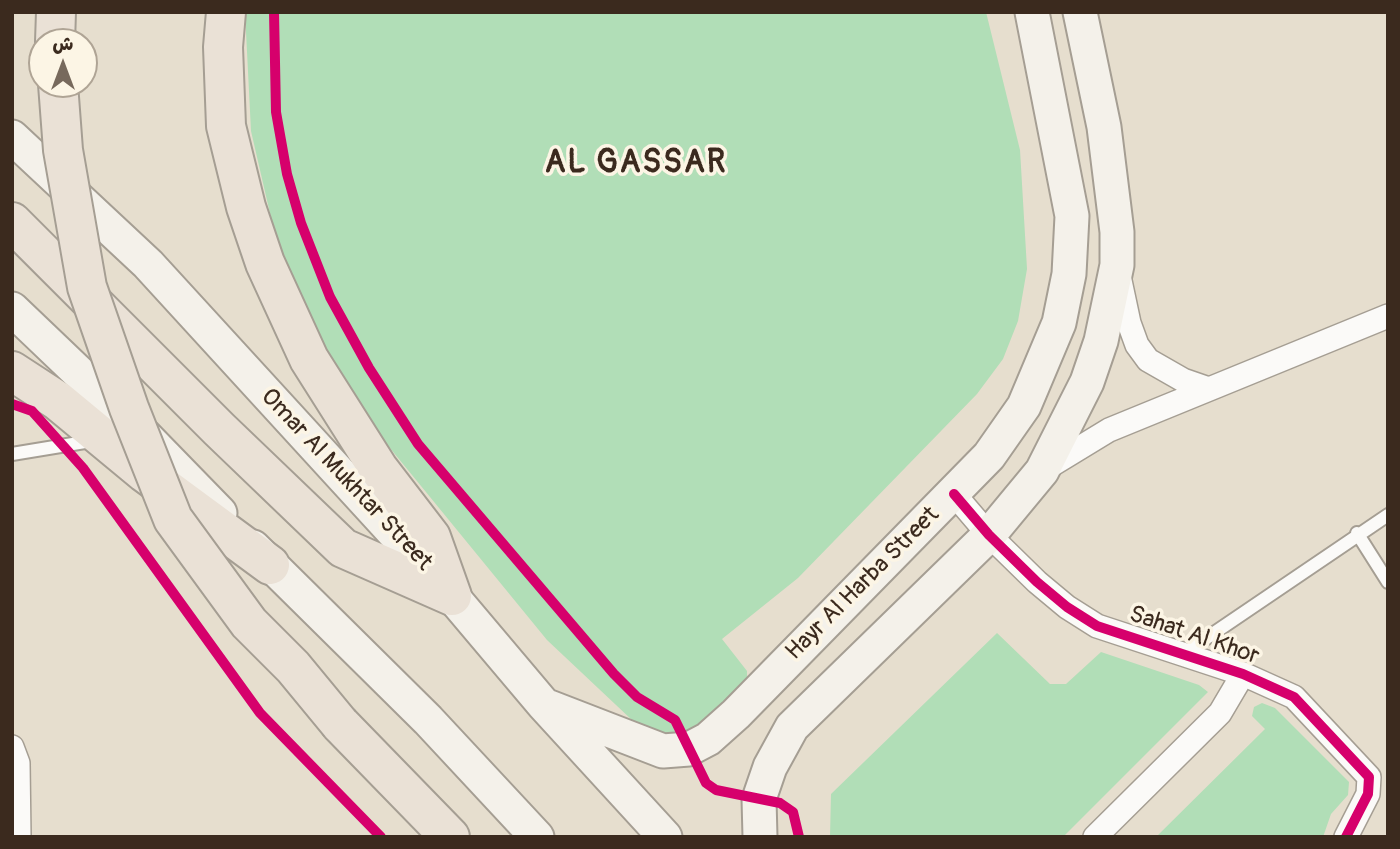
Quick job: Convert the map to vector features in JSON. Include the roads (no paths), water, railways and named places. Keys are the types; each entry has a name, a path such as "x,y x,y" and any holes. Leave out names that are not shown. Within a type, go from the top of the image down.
{"highway":[{"path":"226,12 223,47 226,126 246,207 265,263 309,359 379,468 431,537 452,596"},
{"path":"59,98 62,150 87,287 129,408 173,519 249,623 293,667 340,724 450,837"},
{"path":"12,222 219,429 343,548 452,596"},
{"path":"12,371 58,401 270,565"}],"main road":[{"name":"Hayr Al Harba Street","path":"544,705 663,751 689,749 708,738 736,714 989,456 1024,406 1059,323 1069,274 1072,216 1032,12"},
{"name":"Hayr Al Harba Street","path":"760,837 760,799 770,767 792,727 989,535 1042,471 1087,382 1101,341 1116,265 1112,181 1080,12"},
{"name":"Omar Al Mukhtar Street","path":"12,137 148,264 452,596 544,705 665,837"},
{"path":"12,309 145,436 270,565 428,720 537,837"},
{"path":"806,640 844,675"}],"street":[{"path":"1116,265 1129,323 1138,345 1149,360 1184,380 1209,389"},
{"path":"1042,471 1108,430 1388,316"},
{"name":"Sahat Al Khor","path":"954,494 989,535 1067,607 1097,626 1243,674 1294,697 1367,771 1368,794 1346,837"},
{"name":"Sahat Al Khor","path":"1095,837 1220,713 1243,674"},
{"path":"14,758 19,837"}],"lane":[{"path":"12,454 104,439"},
{"path":"1183,654 1357,533 1388,515"},
{"path":"1357,533 1388,582"}],"district":[{"name":"AL GASSAR","path":"636,164"}]}
